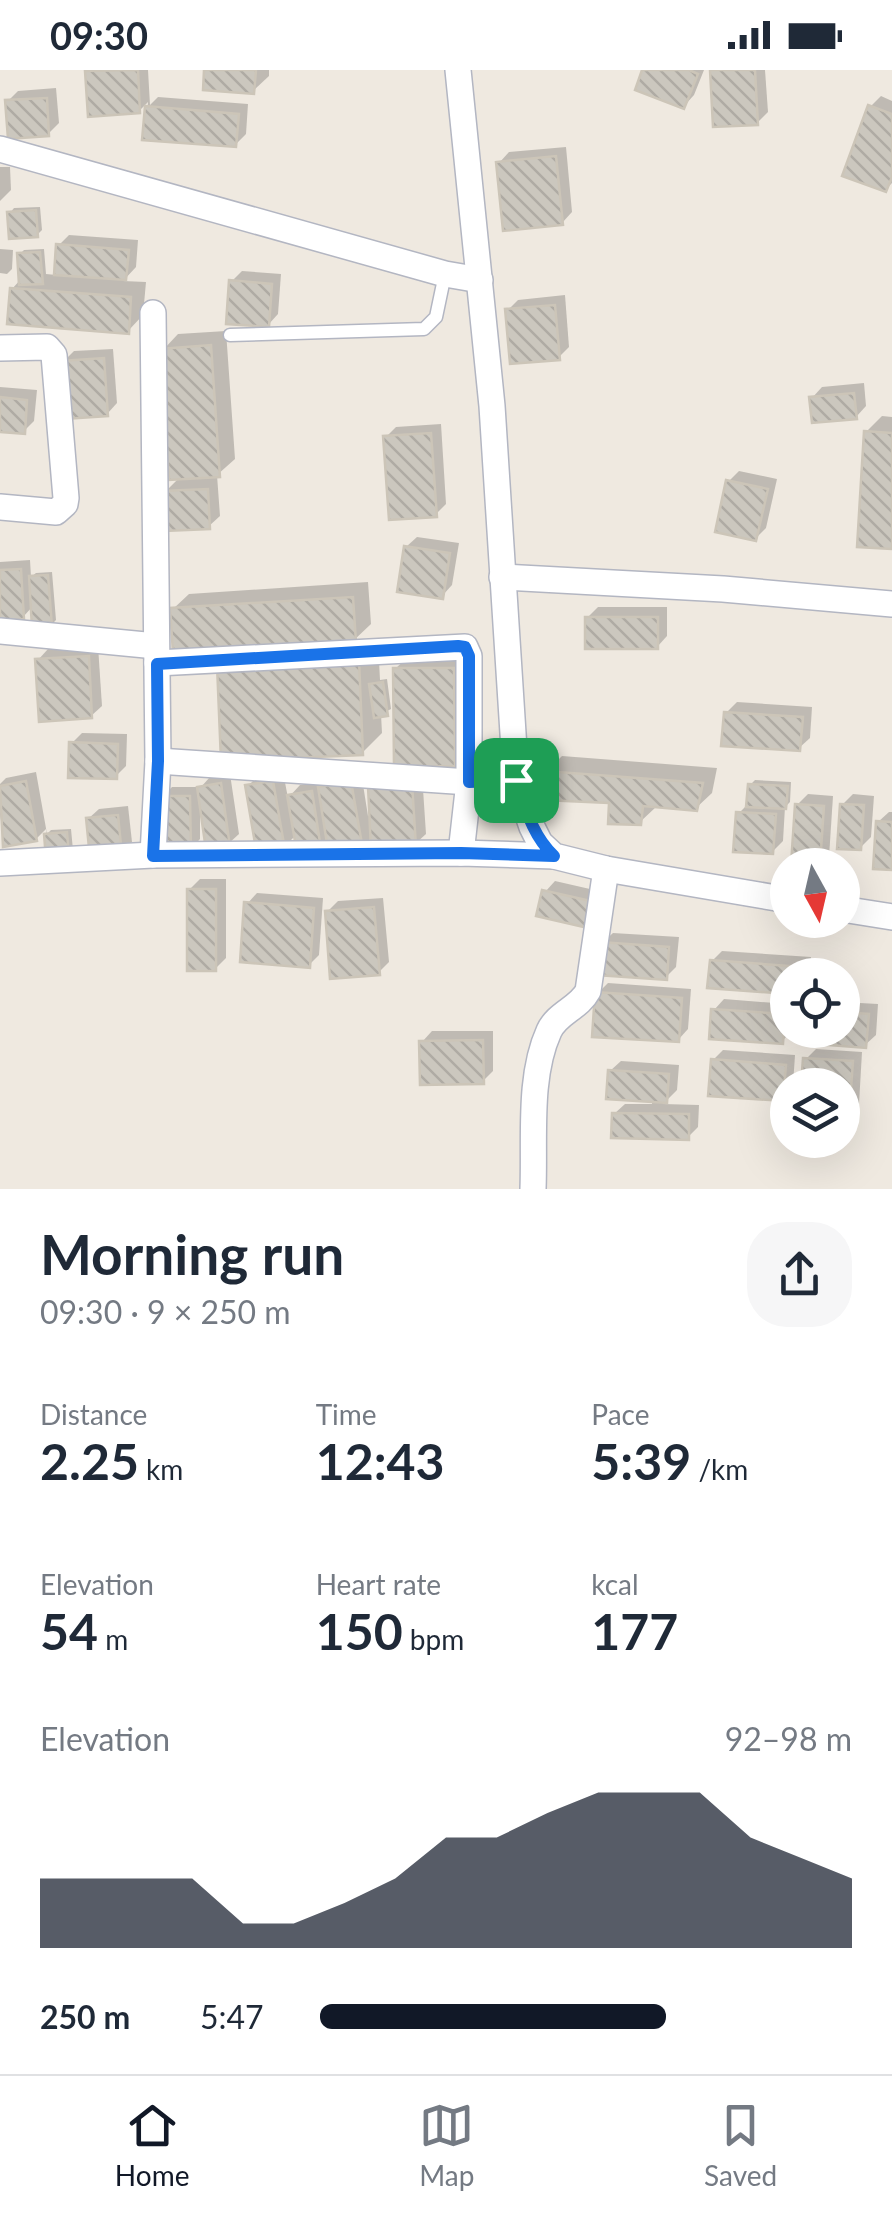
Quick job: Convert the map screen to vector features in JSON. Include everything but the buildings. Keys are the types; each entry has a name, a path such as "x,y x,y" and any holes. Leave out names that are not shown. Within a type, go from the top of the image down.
{"street":[{"path":"458,70 492,406 516,780 532,828 554,856"},
{"path":"0,149 445,274 480,280"},
{"path":"153,313 158,761 153,856"},
{"path":"0,348 47,347 54,355 66,498 56,512 0,507"},
{"path":"502,577 723,589 892,604"},
{"path":"0,632 157,655 465,647 469,656 469,782 461,853"},
{"path":"158,761 469,782 516,780"},
{"path":"0,863 153,856 554,856 606,869 770,897"},
{"path":"533,1189 538,1066 550,1028 588,991 606,869"},
{"path":"860,912 892,917"}],"lane":[{"path":"230,336 424,329 436,317 445,274"}],"route":[{"path":"465,647 469,656 469,782 516,780 532,828 554,856 153,856 158,761 157,664 465,647"}]}
